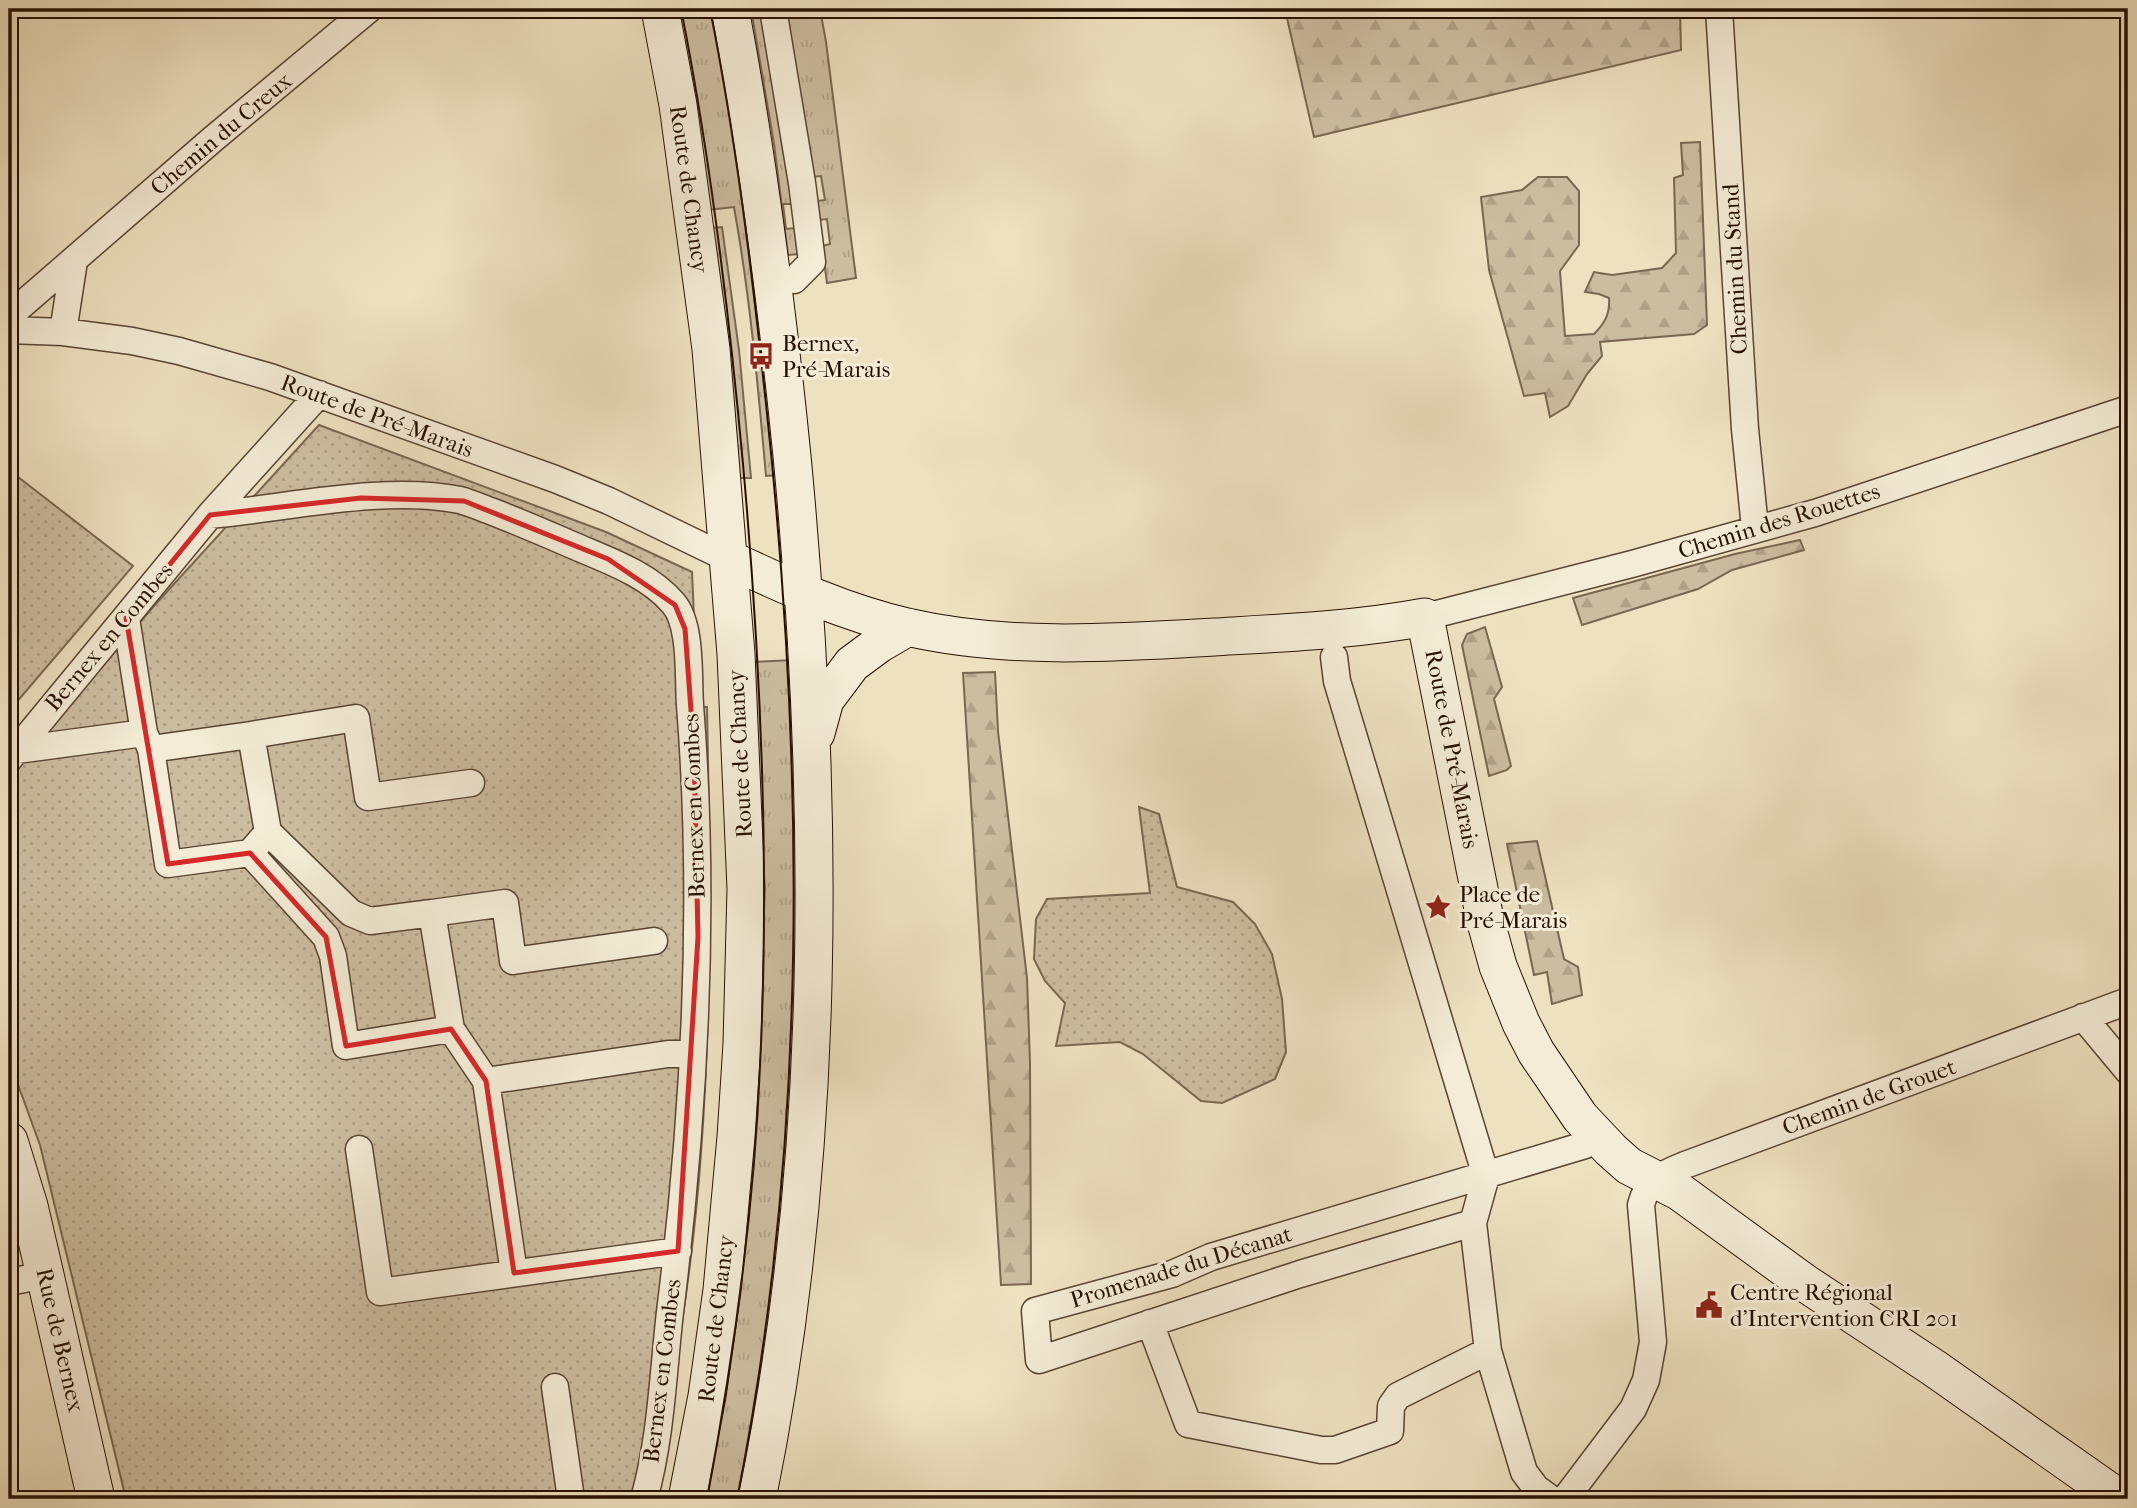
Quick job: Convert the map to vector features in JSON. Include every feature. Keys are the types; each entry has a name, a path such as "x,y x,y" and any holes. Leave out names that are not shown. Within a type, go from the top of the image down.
{"main road":[{"name":"Route de Chancy","path":"660,9 678,105 711,349 729,559 743,783 746,889 742,1044 722,1290 707,1396 687,1499"},
{"path":"730,9 765,222 781,349 803,591 815,871 814,972 806,1131 792,1276 773,1414 757,1499"},
{"name":"Route de Pré-Marais","path":"729,559 856,612 908,627 993,639 1080,644 1330,630 1424,617 1485,919 1498,966 1521,1023 1536,1052 1565,1096 1597,1135 1629,1166 1680,1192 1805,1283 1934,1368 2120,1499"},
{"path":"811,751 825,701 852,664 908,627"},
{"name":"Rue de Bernex","path":"9,1141 29,1206 96,1499"}],"street":[{"name":"Chemin du Creux","path":"9,328 16,310 213,139 369,9"},
{"path":"773,9 800,170 812,262 794,280"},
{"name":"Chemin du Stand","path":"1719,9 1745,429 1755,528"},
{"path":"63,331 74,261"},
{"name":"Route de Pré-Marais","path":"9,328 63,331 132,341 231,365 555,479 609,501 729,559"},
{"name":"Bernex en Combes","path":"13,755 210,515 319,394"},
{"name":"Chemin des Rouettes","path":"1424,617 1632,564 1815,513 2128,408"},
{"name":"Bernex en Combes","path":"210,515 361,498 425,495 464,501 608,559 634,573 675,605 685,629 698,824 698,937 693,1087 678,1251 657,1425 644,1499"},
{"path":"126,618 168,864 250,853 268,832"},
{"path":"1334,657 1337,681 1486,1176 1472,1223 1488,1351 1524,1472 1536,1488 1551,1499"},
{"path":"13,755 147,741 251,735 356,718 368,797 471,783"},
{"path":"251,735 268,832 351,913 370,921 505,902 513,961 654,941"},
{"path":"250,853 326,937 333,956 346,1046 451,1029"},
{"path":"432,913 451,1029 486,1081 514,1273"},
{"name":"Chemin de Grouet","path":"1655,1179 2128,1001"},
{"path":"2083,1017 2128,1071"},
{"path":"486,1081 668,1054 693,1054"},
{"name":"Promenade du Décanat","path":"1472,1223 1300,1274 1039,1360 1035,1311 1172,1274 1211,1257 1585,1145 1597,1135"},
{"path":"359,1149 380,1292 678,1251"},
{"path":"1565,1499 1633,1409 1646,1380 1653,1342 1641,1205 1644,1192 1655,1179"},
{"path":"9,1282 45,1275"},
{"name":"Promenade du Décanat","path":"1150,1323 1188,1424 1321,1450 1335,1450 1390,1431 1391,1406 1398,1396 1488,1351"},
{"path":"555,1387 571,1499"}],"highlighted area":[{"path":"361,498 464,501 608,559 675,605 685,629 694,751 698,937 678,1251 514,1273 486,1081 451,1029 346,1046 326,937 250,853 168,864 126,618 210,515"}],"green space":[{"path":"675,9 717,9 780,475 766,476 749,307 734,207 708,210"},
{"path":"751,9 761,9 792,204 783,204 786,229 795,228 799,254 788,255 774,144"},
{"path":"785,9 820,9 856,278 827,283 822,246 830,244 827,219 819,220 817,201 825,200 821,176 812,177"},
{"path":"1285,9 1680,9 1681,50 1314,137"},
{"path":"1700,142 1707,325 1694,334 1600,342 1602,356 1587,374 1568,406 1550,417 1545,393 1524,396 1489,270 1481,197 1522,190 1538,177 1567,177 1579,191 1579,245 1560,271 1565,336 1594,334 1606,318 1609,298 1585,292 1594,272 1612,275 1662,268 1676,253 1674,178 1683,175 1681,143"},
{"path":"722,227 739,350 751,478 738,478 710,228"},
{"path":"319,425 606,532 692,572 698,707 707,707 709,986 705,1097 688,1283 652,1499 126,1499 40,1145 9,1060 9,776 153,607"},
{"path":"9,470 133,566 9,711"},
{"path":"1800,540 1804,550 1732,570 1698,589 1582,625 1573,598 1735,554"},
{"path":"1485,627 1502,687 1494,699 1511,766 1489,776 1462,645 1467,634"},
{"path":"793,660 800,894 785,1210 743,1499 701,1499 752,662"},
{"path":"995,672 998,731 1027,978 1031,1284 1001,1285 963,673"},
{"path":"1139,807 1159,814 1177,887 1233,902 1255,924 1272,954 1282,999 1286,1052 1275,1079 1222,1103 1201,1101 1143,1054 1120,1042 1056,1046 1065,1003 1045,981 1034,959 1036,919 1047,899 1150,893"},
{"path":"1537,841 1564,959 1578,967 1582,995 1552,1004 1547,972 1534,975 1507,844"}],"tram line":[{"path":"681,9 710,179 738,407 755,614 764,840 763,991 753,1175 734,1338 707,1499"},
{"path":"710,9 728,107 766,404 779,541 793,815 793,953 788,1090 777,1228 761,1364 737,1499"}],"place":[{"name":"Bernex, Pré-Marais","path":"761,356"},
{"name":"Place de Pré-Marais","path":"1438,907"},
{"name":"Centre Régional d'Intervention CRI 201","path":"1709,1305"}]}
